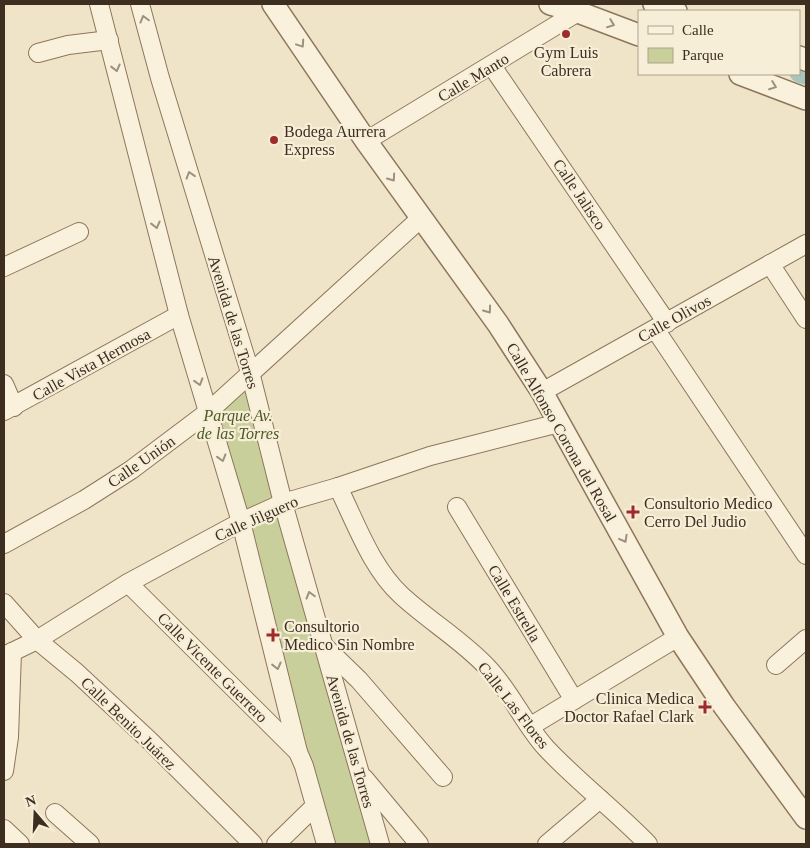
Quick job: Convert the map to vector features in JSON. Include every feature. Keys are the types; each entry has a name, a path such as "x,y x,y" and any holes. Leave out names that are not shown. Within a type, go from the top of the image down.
{"street":[{"path":"99,4 179,315 241,522 298,752 304,766 314,807 326,844"},
{"name":"Avenida de las Torres","path":"140,4 160,78 250,372 283,503 380,844"},
{"name":"Calle Alfonso Corona del Rosal","path":"273,4 366,141 498,324 542,392 678,637 724,706 806,818"},
{"path":"550,4 578,12 638,35"},
{"path":"654,4 675,10"},
{"name":"Calle Manto","path":"366,141 578,12"},
{"path":"38,53 68,45 109,40"},
{"name":"Calle Jalisco","path":"492,66 661,326 806,556"},
{"path":"743,75 806,99"},
{"name":"Calle Unión","path":"4,544 84,500 131,470 208,412 421,218"},
{"path":"4,267 78,232"},
{"name":"Calle Olivos","path":"542,392 806,244"},
{"path":"770,264 806,319"},
{"name":"Calle Vista Hermosa","path":"9,409 179,315"},
{"path":"4,384 9,409"},
{"name":"Calle Jilguero","path":"8,654 37,640 128,583 241,522 283,503 338,487 430,456 559,423"},
{"name":"Calle Las Flores","path":"338,487 370,552 391,585 465,646 488,668 509,693 550,752 648,844"},
{"name":"Calle Estrella","path":"457,506 574,700"},
{"name":"Calle Vicente Guerrero","path":"128,583 298,752"},
{"name":"Calle Benito Juárez","path":"4,603 37,640 77,673 253,844"},
{"path":"531,726 678,637"},
{"path":"776,665 806,639"},
{"path":"325,646 359,680 443,776"},
{"path":"4,771 9,737 8,654"},
{"path":"359,771 419,844"},
{"path":"547,844 600,799"},
{"path":"276,844 314,807"},
{"path":"55,813 90,844"},
{"path":"4,830 20,844"}],"green space":[{"name":"Parque Av. de las Torres","path":"246,378 277,499 244,515 213,410"},
{"path":"278,508 371,844 333,844 247,527"}],"waterway":[{"path":"800,73 806,75"}],"place":[{"name":"Gym Luis Cabrera","path":"566,34"},
{"name":"Bodega Aurrera Express","path":"274,140"},
{"name":"Consultorio Medico Cerro Del Judio","path":"633,512"},
{"name":"Consultorio Medico Sin Nombre","path":"273,635"},
{"name":"Clinica Medica Doctor Rafael Clark","path":"705,707"}]}
